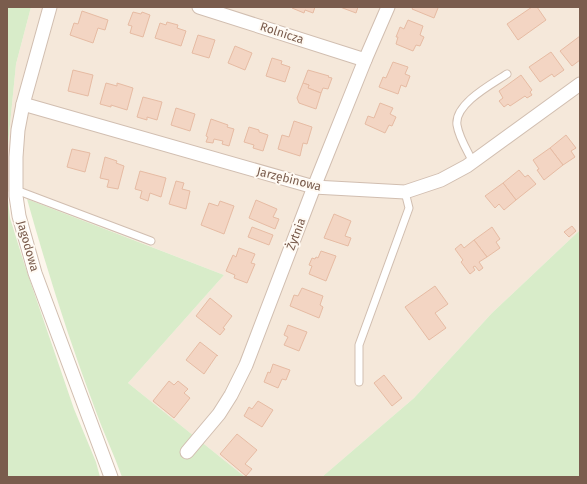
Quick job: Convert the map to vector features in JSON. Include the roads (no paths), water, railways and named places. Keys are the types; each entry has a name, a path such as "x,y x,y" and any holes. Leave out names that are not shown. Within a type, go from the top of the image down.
{"street":[{"name":"Jagodowa","path":"50,7 23,104 17,136 16,190 19,216 35,273 110,477"},
{"name":"Rolnicza","path":"199,7 365,60"},
{"name":"Żytnia","path":"187,452 219,414 231,395 246,365 314,187 388,7"},
{"name":"Jarzębinowa","path":"23,104 314,187 405,192 440,180 473,162 580,84"}],"lane":[{"path":"473,162 462,141 457,123 461,109 475,95 507,74"},
{"path":"16,190 151,241"},
{"path":"359,382 359,345 409,208 405,192"}]}
